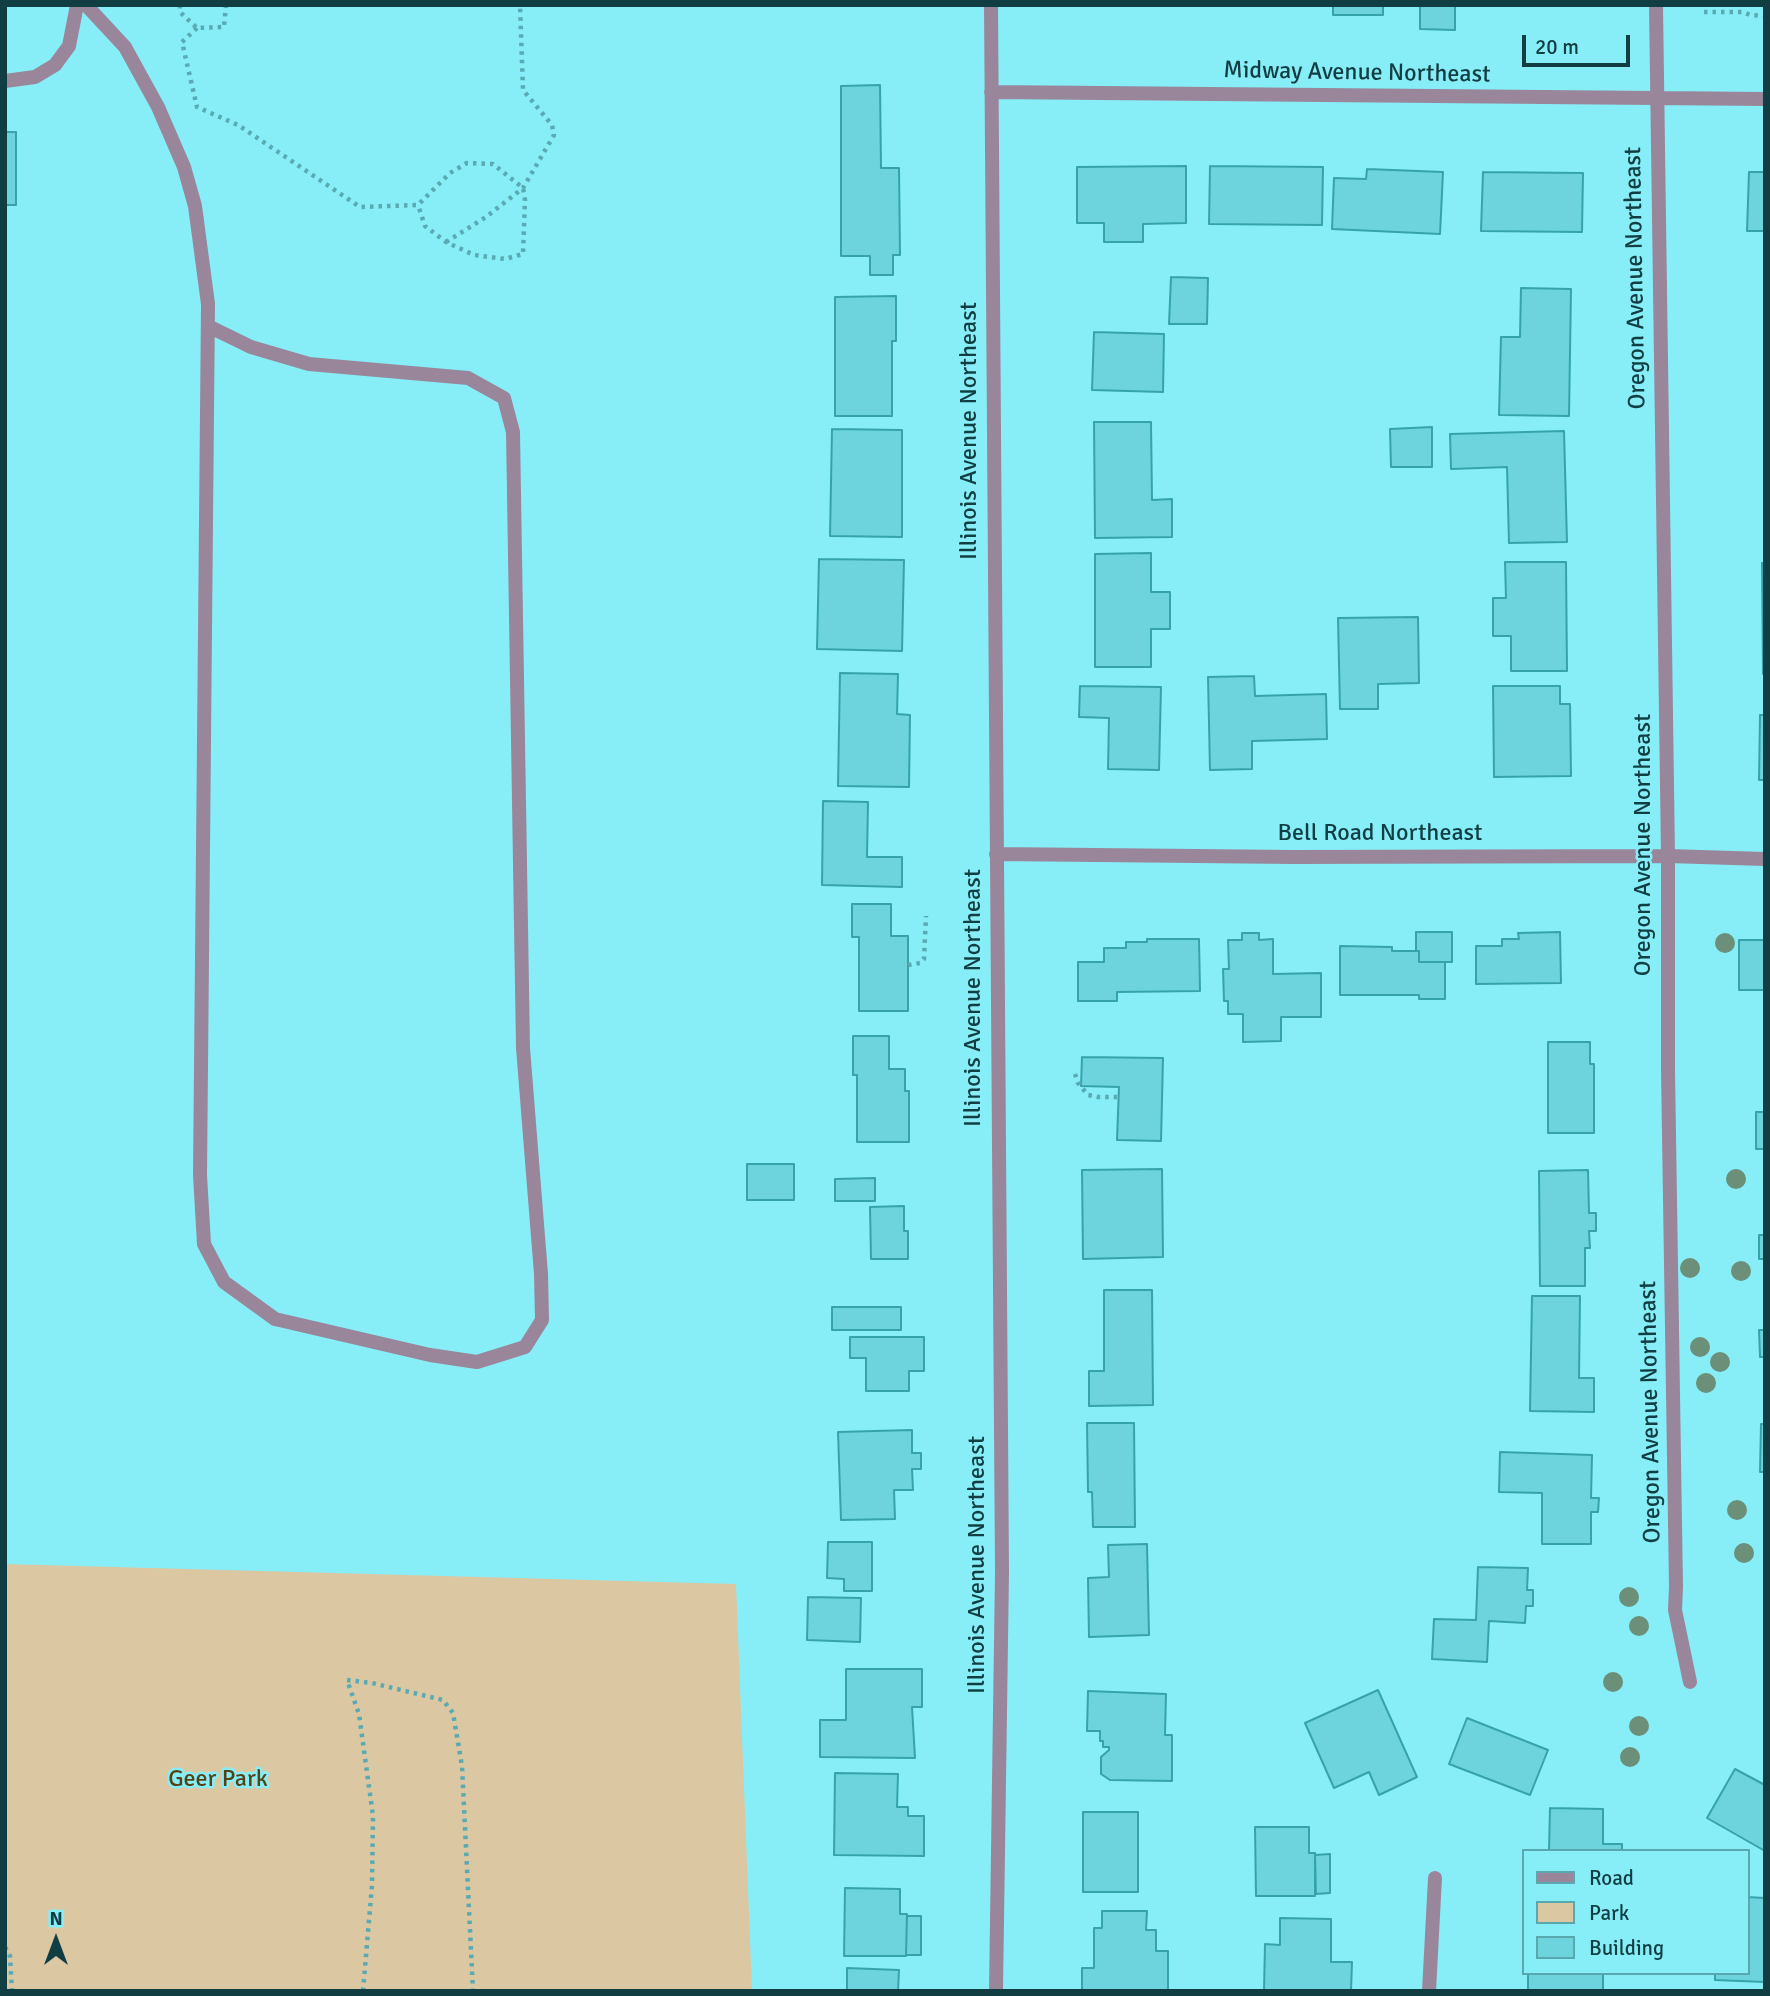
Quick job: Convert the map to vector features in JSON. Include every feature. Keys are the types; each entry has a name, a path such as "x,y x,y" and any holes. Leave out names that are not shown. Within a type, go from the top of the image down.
{"street":[{"path":"5,81 35,77 55,65 69,46 77,5"},
{"path":"86,5 125,47 158,107 184,167 195,206 208,304 200,1175 204,1244 224,1282 275,1319 430,1355 477,1362 525,1347 542,1320 541,1274 523,1048 513,432 504,398 468,378 309,364 251,347 208,326"},
{"name":"Illinois Avenue Northeast","path":"990,5 1002,1559 996,1991"},
{"name":"Oregon Avenue Northeast","path":"1656,5 1675,1609 1690,1682"},
{"name":"Midway Avenue Northeast","path":"990,92 1765,99"},
{"name":"Bell Road Northeast","path":"996,855 1294,858 1668,856 1765,859"},
{"path":"1429,1991 1435,1878"}],"path":[{"path":"180,5 180,12 197,28"},
{"path":"226,5 224,27 197,28 182,42 197,107 238,125 360,207 418,205 450,173 467,163 493,163 523,188 523,254 505,259 474,256 446,242 425,226 418,205"},
{"path":"446,242 486,217 523,188 554,135 552,125 523,90 520,5"},
{"path":"1704,12 1743,12 1765,16"},
{"path":"908,965 920,963 924,958 926,916"},
{"path":"1075,1074 1078,1083 1088,1095 1119,1097"},
{"path":"363,1991 372,1885 373,1816 359,1714 347,1680 372,1683 443,1700 453,1713 461,1766 473,1991"},
{"path":"5,1947 10,1956 12,1991"}],"green space":[{"name":"Geer Park","path":"5,1564 736,1584 752,1991 5,1991"}],"building":[{"path":"1333,5 1383,5 1383,15 1333,15"},
{"path":"1420,5 1455,5 1455,30 1420,29"},
{"path":"880,85 881,168 899,168 900,255 893,255 893,275 870,275 870,256 841,256 841,86"},
{"path":"5,132 16,132 16,205 5,205"},
{"path":"1186,166 1186,223 1143,224 1143,242 1104,242 1104,223 1077,223 1077,167"},
{"path":"1210,166 1323,167 1322,225 1209,224"},
{"path":"1367,169 1443,172 1440,234 1332,229 1334,178 1366,179"},
{"path":"1483,172 1583,173 1582,232 1481,231"},
{"path":"1749,172 1765,172 1765,231 1747,231"},
{"path":"1171,277 1208,278 1207,324 1169,324"},
{"path":"1521,288 1571,289 1569,416 1499,415 1501,337 1520,337"},
{"path":"896,296 896,341 892,341 892,416 835,416 835,297"},
{"path":"1094,332 1164,334 1163,392 1092,390"},
{"path":"1094,422 1151,422 1152,500 1172,499 1172,537 1095,538"},
{"path":"1432,427 1432,467 1391,467 1390,429"},
{"path":"832,429 902,430 902,537 830,536"},
{"path":"1564,431 1567,542 1509,543 1507,467 1451,469 1450,434"},
{"path":"1151,553 1151,592 1170,592 1170,629 1151,629 1151,667 1095,667 1095,554"},
{"path":"819,559 904,560 902,651 817,649"},
{"path":"1505,562 1566,562 1567,671 1511,671 1511,636 1493,636 1493,598 1506,598"},
{"path":"1762,563 1765,563 1765,674 1763,674"},
{"path":"1418,617 1419,683 1378,684 1378,709 1340,709 1338,618"},
{"path":"840,673 898,674 897,714 910,715 909,787 838,786"},
{"path":"1254,676 1255,696 1326,694 1327,739 1252,741 1252,769 1210,770 1208,677"},
{"path":"1080,686 1161,687 1159,770 1108,769 1109,718 1079,717"},
{"path":"1493,686 1560,686 1560,704 1570,704 1571,776 1494,777"},
{"path":"1760,715 1765,715 1765,780 1759,780"},
{"path":"823,801 868,802 867,857 902,857 902,887 822,885"},
{"path":"852,904 891,904 891,936 908,936 908,1011 859,1011 859,937 852,937"},
{"path":"1416,932 1452,932 1452,962 1419,962"},
{"path":"1560,932 1561,983 1476,984 1476,946 1502,946 1502,939 1519,939 1518,933"},
{"path":"1242,933 1259,933 1259,940 1273,939 1273,974 1321,973 1321,1017 1281,1017 1281,1041 1243,1042 1243,1014 1228,1014 1228,1001 1224,1001 1223,969 1229,969 1228,940 1242,940"},
{"path":"1147,939 1199,939 1200,991 1117,992 1117,1001 1078,1001 1078,962 1104,962 1104,948 1126,948 1126,942 1147,942"},
{"path":"1739,940 1765,940 1765,990 1739,990"},
{"path":"1340,946 1392,947 1392,951 1419,951 1419,962 1445,962 1445,999 1419,999 1419,995 1340,995"},
{"path":"853,1036 889,1036 889,1069 905,1069 905,1091 909,1091 909,1142 857,1142 857,1075 853,1075"},
{"path":"1548,1042 1590,1042 1590,1064 1594,1064 1594,1133 1548,1133"},
{"path":"1764,1056 1765,1149 1756,1149 1756,1112 1764,1112"},
{"path":"1082,1057 1163,1058 1161,1141 1117,1140 1119,1087 1081,1086"},
{"path":"747,1164 794,1164 794,1200 747,1200"},
{"path":"1162,1169 1163,1257 1083,1259 1082,1170"},
{"path":"1588,1170 1589,1213 1596,1213 1596,1231 1589,1231 1590,1248 1585,1248 1585,1286 1540,1286 1539,1171"},
{"path":"875,1178 875,1201 835,1201 835,1179"},
{"path":"904,1206 904,1231 908,1231 908,1259 871,1259 870,1207"},
{"path":"1759,1235 1765,1235 1765,1259 1759,1259"},
{"path":"1104,1290 1152,1290 1153,1405 1089,1406 1089,1371 1104,1371"},
{"path":"1532,1296 1580,1296 1579,1378 1594,1378 1594,1412 1530,1411"},
{"path":"832,1307 901,1307 901,1330 832,1330"},
{"path":"1759,1330 1765,1330 1765,1357 1760,1357"},
{"path":"850,1337 924,1337 924,1371 909,1371 909,1391 866,1391 866,1358 850,1358"},
{"path":"1087,1423 1134,1423 1135,1527 1093,1527 1092,1492 1088,1492"},
{"path":"1761,1424 1765,1424 1765,1472 1760,1472"},
{"path":"912,1430 912,1453 921,1453 921,1469 912,1469 913,1490 894,1490 895,1519 841,1520 838,1432"},
{"path":"1500,1452 1592,1455 1591,1498 1599,1498 1598,1512 1591,1512 1591,1544 1542,1544 1542,1493 1499,1492"},
{"path":"828,1542 872,1542 872,1591 844,1591 844,1579 827,1578"},
{"path":"1147,1544 1149,1635 1089,1637 1088,1578 1109,1577 1108,1545"},
{"path":"1478,1567 1528,1568 1527,1590 1533,1590 1533,1606 1526,1606 1525,1623 1489,1621 1487,1662 1432,1659 1434,1619 1476,1620"},
{"path":"808,1597 861,1598 860,1642 807,1640"},
{"path":"846,1669 922,1669 922,1707 912,1707 915,1758 820,1757 820,1720 846,1720"},
{"path":"1378,1690 1417,1777 1379,1795 1369,1772 1334,1788 1305,1723"},
{"path":"1088,1691 1166,1694 1165,1735 1172,1735 1172,1781 1110,1780 1101,1774 1101,1757 1109,1747 1103,1747 1100,1731 1087,1731"},
{"path":"1467,1718 1548,1750 1530,1795 1449,1764"},
{"path":"1735,1769 1765,1785 1765,1851 1707,1818"},
{"path":"835,1773 898,1774 897,1807 908,1807 908,1816 924,1816 924,1856 834,1855"},
{"path":"1550,1808 1603,1809 1603,1844 1622,1844 1622,1849 1549,1849"},
{"path":"1083,1812 1138,1812 1138,1892 1083,1892"},
{"path":"1255,1827 1309,1827 1309,1853 1315,1853 1315,1896 1256,1896"},
{"path":"1330,1854 1330,1893 1316,1894 1315,1855"},
{"path":"845,1888 900,1889 900,1914 907,1914 906,1956 844,1956"},
{"path":"1749,1897 1765,1898 1765,1982 1715,1980 1715,1975 1749,1975"},
{"path":"1102,1911 1147,1911 1146,1930 1156,1930 1156,1951 1168,1951 1168,1991 1082,1991 1082,1968 1094,1968 1094,1928 1102,1928"},
{"path":"907,1916 921,1916 921,1955 906,1955"},
{"path":"1280,1918 1331,1919 1331,1962 1352,1962 1351,1991 1264,1991 1265,1944 1280,1945"},
{"path":"847,1968 899,1970 898,1991 847,1991"},
{"path":"1528,1975 1603,1975 1603,1991 1528,1991"}]}
